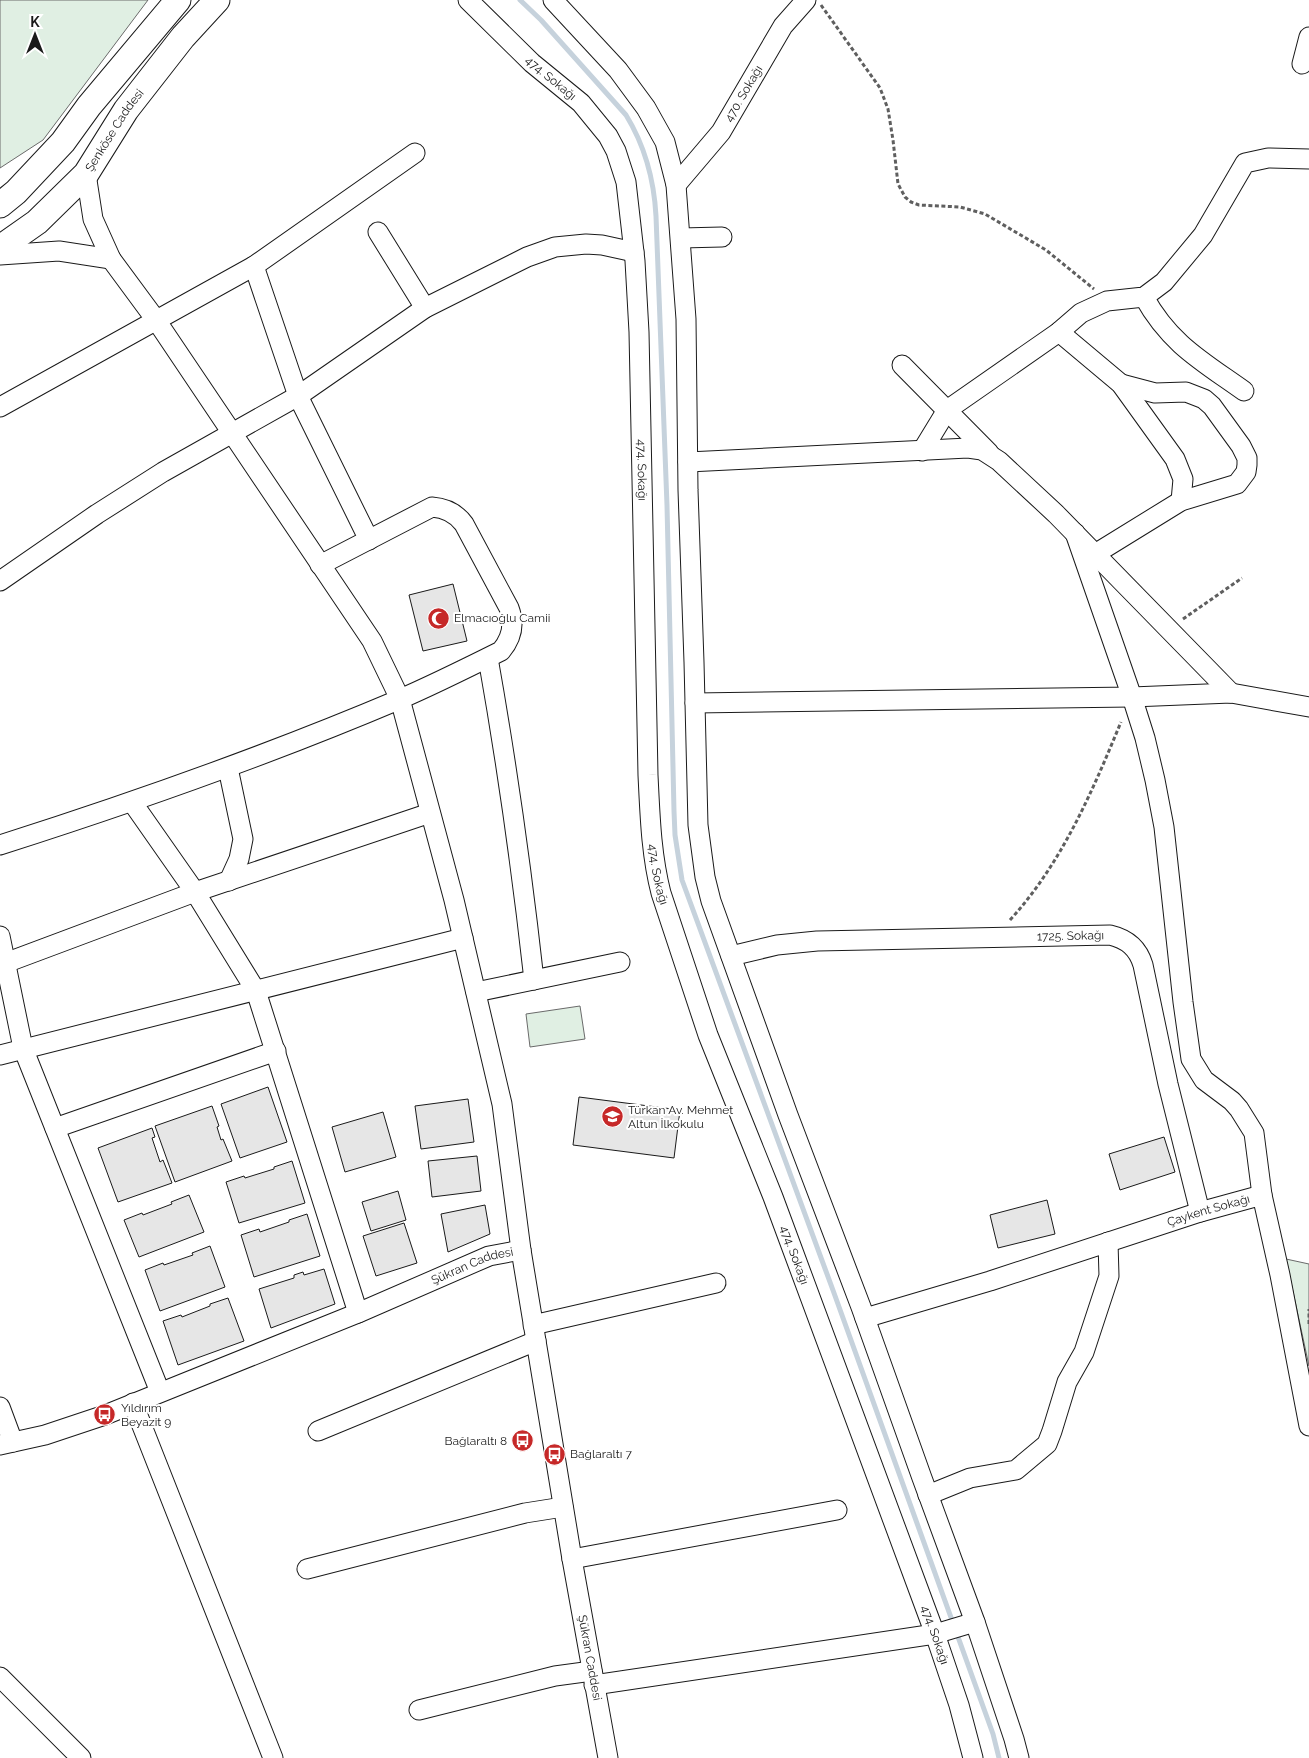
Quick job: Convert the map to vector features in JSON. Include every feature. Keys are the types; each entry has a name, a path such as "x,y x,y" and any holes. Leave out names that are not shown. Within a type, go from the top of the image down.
{"main road":[{"path":"0,205 16,192 63,142 89,106 178,0"},
{"name":"Şenköse Caddesi","path":"0,248 37,222 86,174 126,110 184,37 217,0"}],"street":[{"name":"474. Sokağı","path":"468,0 532,63 581,103 608,136 619,159 626,182 634,252 641,402 648,775 651,841 657,876 708,1035 940,1633 973,1758"},
{"path":"552,0 612,64 646,108 665,142 676,185 686,319 697,815 700,852 711,901 788,1115 865,1318 928,1495 970,1623 1014,1739 1019,1758"},
{"name":"470. Sokağı","path":"676,185 720,132 783,26 806,0"},
{"path":"1302,64 1309,37"},
{"path":"0,408 254,266 415,153"},
{"path":"922,451 947,410 1059,332 1081,313 1107,301 1144,297 1164,282 1203,235 1245,163 1268,158 1309,159"},
{"path":"86,174 93,219 111,259 156,320 372,641 400,699 463,938 502,1104 521,1250"},
{"path":"378,232 425,308"},
{"path":"681,238 722,237"},
{"path":"0,581 97,514 163,472 298,396 425,308 527,257 555,247 602,245 634,252"},
{"path":"0,255 58,251 111,259"},
{"path":"254,266 298,396 369,540"},
{"path":"1144,297 1152,313 1173,339 1244,391"},
{"path":"1059,332 1121,384 1175,459 1183,479 1181,501"},
{"path":"902,365 1074,533 1231,693"},
{"path":"1095,554 1181,501 1237,484 1246,472 1245,452 1212,406 1204,399 1186,392 1155,393 1121,384"},
{"path":"688,462 968,448 982,450 991,454"},
{"path":"0,845 228,768 400,699 488,658 501,651 506,645 512,629 512,615 509,608 460,518 448,510 432,507 320,565"},
{"path":"1074,533 1132,697 1149,755 1164,827 1191,1059 1204,1080 1232,1101 1239,1109 1254,1133 1262,1195"},
{"path":"488,658 509,781 523,880 534,980"},
{"path":"695,703 1132,697 1231,693 1309,707"},
{"path":"228,768 243,839 239,859 229,881"},
{"path":"132,802 195,892 256,991 358,1313"},
{"path":"3,964 195,892 430,813"},
{"name":"1725. Sokağı","path":"731,956 754,949 797,942 1110,935 1126,940 1138,951 1143,965 1168,1084 1200,1212"},
{"path":"0,936 3,964 23,1048 160,1392"},
{"path":"0,1055 463,938"},
{"path":"476,992 620,962"},
{"path":"55,1128 276,1052"},
{"name":"Çaykent Sokağı","path":"865,1318 990,1281 1200,1212 1262,1195 1280,1275 1309,1426"},
{"path":"928,1495 970,1478 1016,1470 1047,1444 1067,1382 1084,1352 1109,1276 1108,1242"},
{"name":"Şükran Caddesi","path":"7,1444 76,1426 358,1313 489,1256 521,1250 563,1507 608,1758"},
{"path":"318,1431 534,1333 716,1283"},
{"path":"133,1403 273,1758"},
{"path":"0,1408 7,1444"},
{"path":"307,1569 525,1513 563,1507"},
{"path":"572,1559 837,1510"},
{"path":"419,1710 555,1676 593,1678 940,1633 970,1623"},
{"path":"0,1676 81,1758"}],"path":[{"path":"818,0 880,88 888,110 898,184 905,197 919,205 960,207 985,214 1046,250 1064,263 1107,301"},
{"path":"1168,628 1242,578"},
{"path":"995,938 1035,889 1066,842 1132,697"},
{"path":"1309,1309 1309,1326"}],"green space":[{"path":"0,0 148,0 43,140 0,168"},
{"path":"580,1006 585,1039 530,1047 526,1014"},
{"path":"1286,1259 1309,1264 1309,1366"}],"building":[{"name":"Elmacıoğlu Camii","path":"453,584 467,641 423,651 409,595"},
{"path":"268,1087 287,1142 240,1158 221,1104"},
{"path":"579,1097 680,1110 674,1158 573,1145"},
{"path":"468,1099 474,1142 421,1149 415,1106"},
{"path":"212,1106 219,1126 217,1127 221,1140 223,1139 232,1161 175,1182 155,1126"},
{"path":"383,1112 396,1157 345,1172 332,1127"},
{"path":"152,1128 155,1137 152,1138 160,1162 163,1160 172,1183 118,1202 98,1148"},
{"path":"1164,1137 1175,1172 1120,1190 1109,1154"},
{"path":"477,1156 481,1191 432,1197 428,1161"},
{"path":"292,1161 305,1203 239,1223 226,1182 274,1169 274,1167"},
{"path":"398,1191 406,1220 371,1231 362,1202"},
{"path":"189,1195 204,1232 139,1257 124,1220 172,1204 171,1202"},
{"path":"1047,1200 1055,1234 998,1248 990,1215"},
{"path":"485,1205 490,1234 448,1252 441,1214"},
{"path":"307,1214 320,1256 254,1277 241,1235 259,1229 260,1232"},
{"path":"404,1223 417,1263 376,1276 363,1236"},
{"path":"210,1246 225,1287 160,1311 145,1270 193,1255 192,1253"},
{"path":"324,1269 335,1304 271,1328 259,1289 294,1278 294,1275 303,1272 304,1275"},
{"path":"228,1298 244,1341 178,1365 163,1321 181,1315 182,1317"}],"waterway":[{"path":"520,0 541,20 626,115 643,151 651,176 656,216 667,505 675,835 682,880 834,1293 993,1734 999,1758"}],"place":[{"name":"Elmacıoğlu Camii","path":"438,618"},
{"name":"Türkan Av. Mehmet Altun İlkokulu","path":"612,1117"},
{"name":"Yıldırım Beyazit 9","path":"105,1415"},
{"name":"Bağlaraltı 8","path":"523,1441"},
{"name":"Bağlaraltı 7","path":"554,1454"}]}
